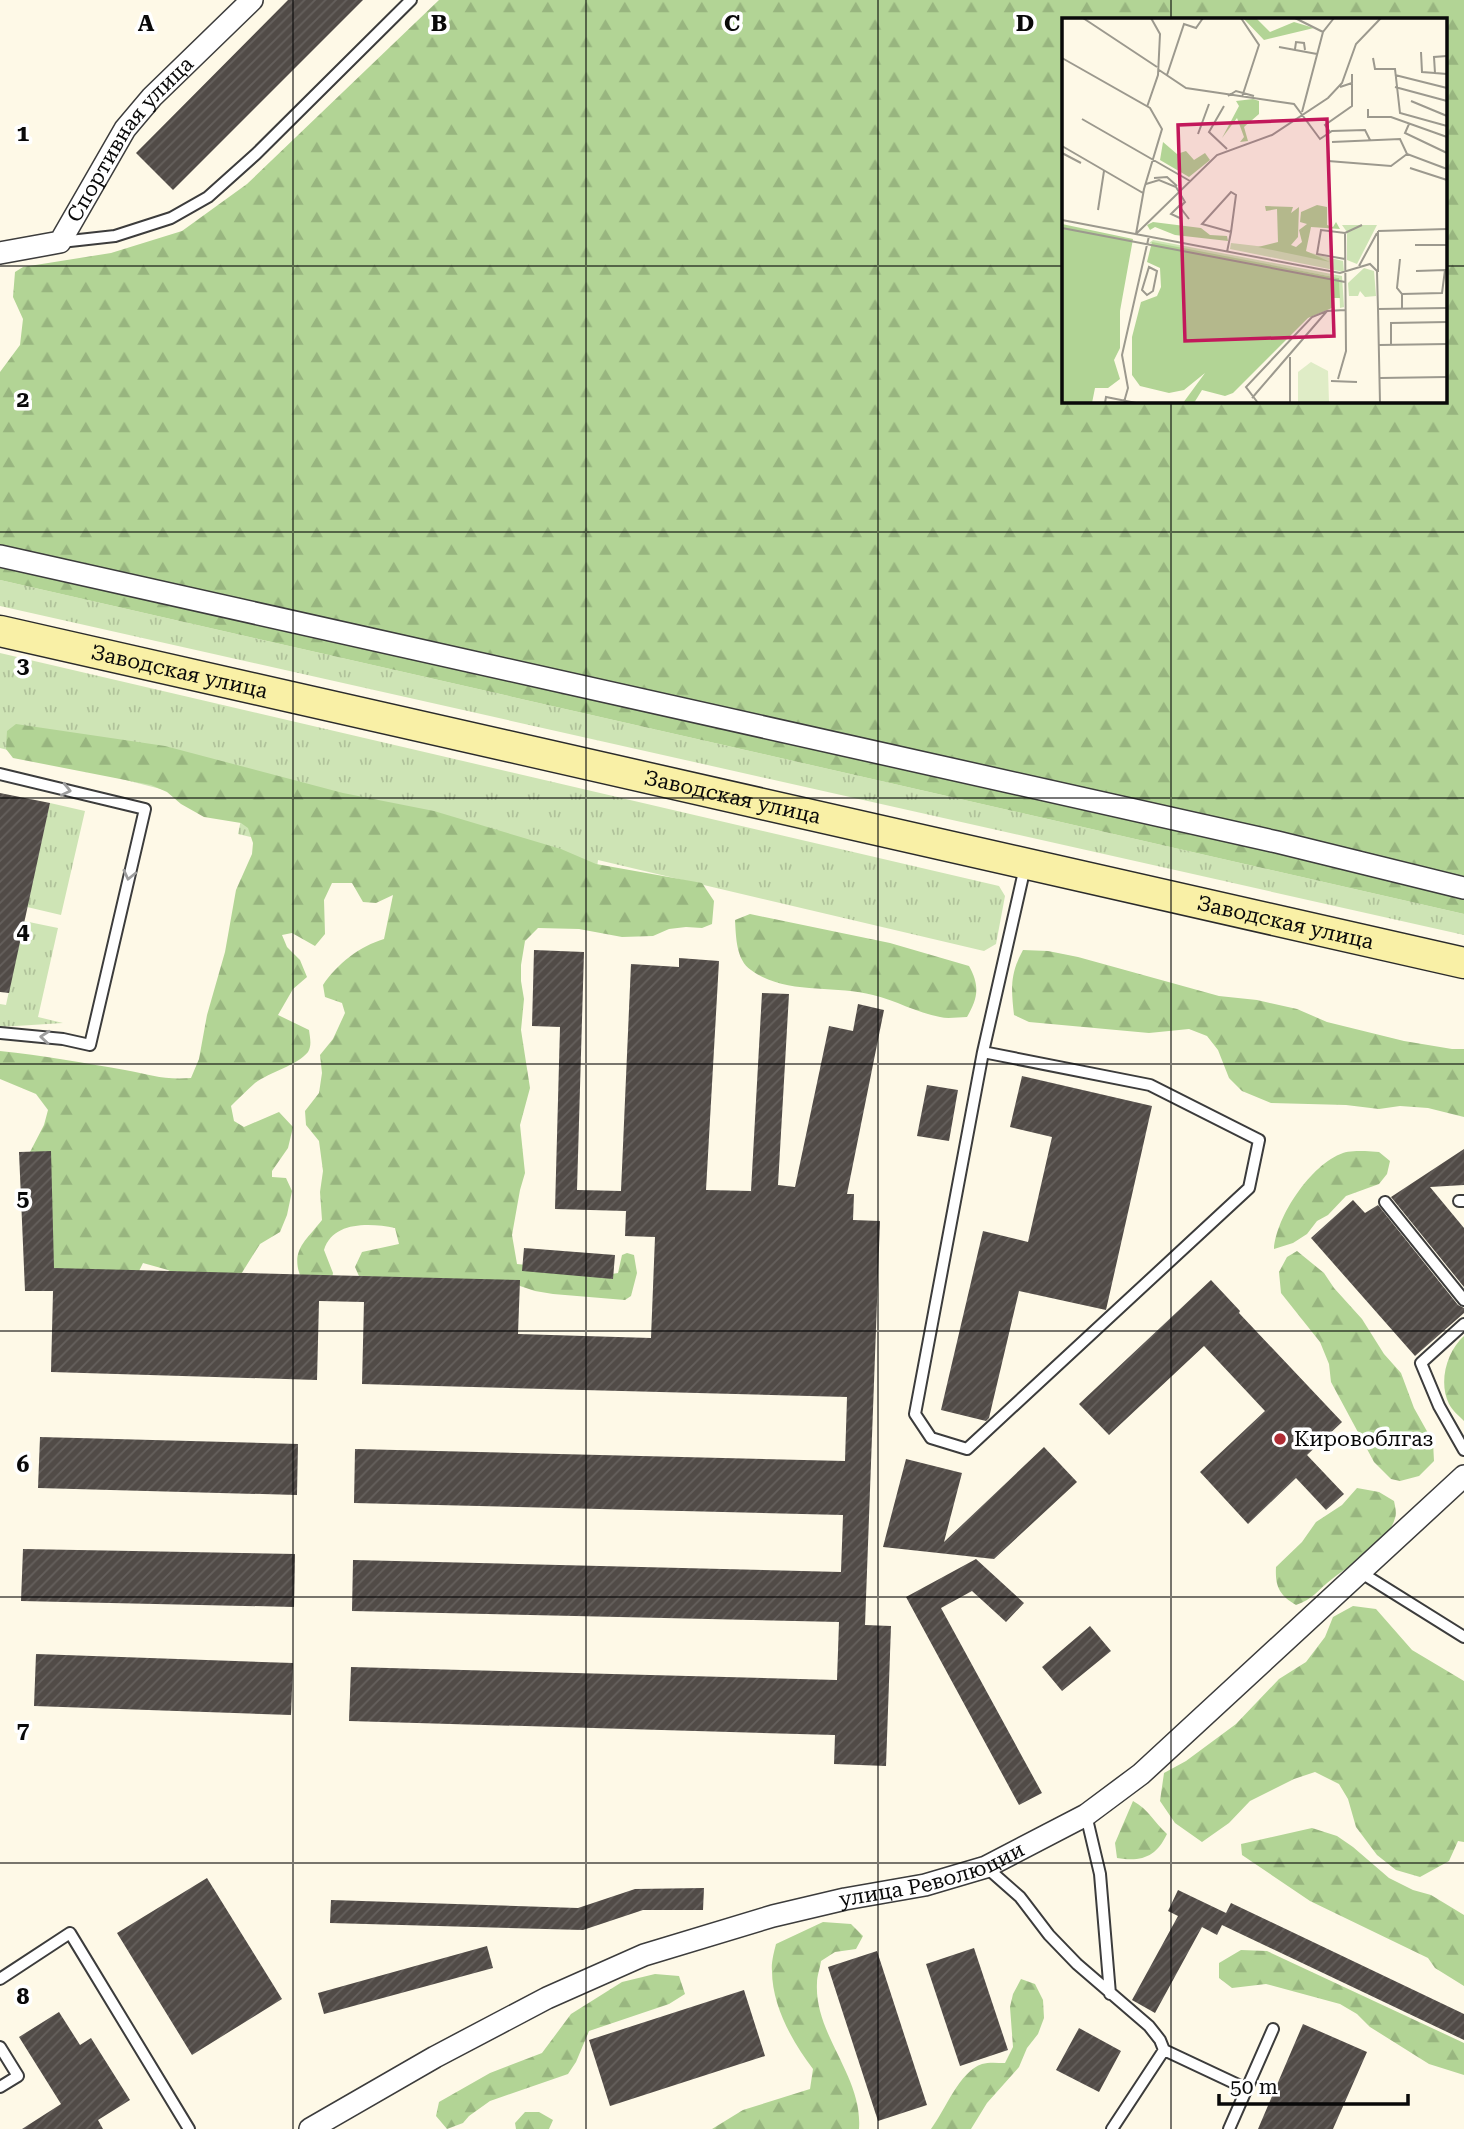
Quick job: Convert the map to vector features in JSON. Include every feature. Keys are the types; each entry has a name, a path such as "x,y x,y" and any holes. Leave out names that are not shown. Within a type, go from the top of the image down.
{"main road":[{"name":"Заводская улица","path":"0,631 1464,963"}],"street":[{"name":"Спортивная улица","path":"0,253 60,242 125,129 152,97 252,0"},
{"path":"0,556 1264,839 1464,888"},
{"name":"улица Революции","path":"310,2129 435,2056 522,2011 644,1955 773,1916 845,1899 925,1885 986,1867 1086,1815 1142,1774 1464,1476"}],"lane":[{"path":"60,242 115,236 172,218 208,197 411,0"},
{"path":"0,775 145,809 89,1045 64,1039 0,1033"},
{"path":"983,1052 1150,1085 1259,1140 1249,1188 967,1449 931,1438 915,1414 983,1052 1026,864"},
{"path":"1385,1202 1464,1300"},
{"path":"1464,1324 1421,1363 1439,1406 1464,1450"},
{"path":"1360,1572 1464,1637"},
{"path":"1086,1815 1101,1874 1110,1994"},
{"path":"986,1867 1020,1897 1049,1936 1110,1994 1149,2026 1164,2050 1247,2089"},
{"path":"0,1979 70,1933 189,2129"},
{"path":"1229,2129 1273,2029"},
{"path":"0,2047 18,2076 0,2087"},
{"path":"1112,2129 1164,2050"}],"green space":[{"path":"439,0 1464,0 1464,914 0,580 0,372 20,345 23,319 13,297 15,272 23,267 111,253 182,231 247,184"},
{"path":"0,580 1464,914 1464,935 0,606"},
{"path":"0,653 999,886 1005,896 996,944 984,951 598,860 593,898 552,906 238,834 243,810 0,748"},
{"path":"16,724 165,746 343,793 434,811 561,849 596,864 702,883 714,901 712,924 702,928 686,927 669,929 653,936 622,937 579,929 538,928 525,941 521,965 524,999 521,1030 530,1088 520,1125 525,1173 512,1235 517,1264 612,1274 618,1273 622,1255 627,1253 634,1255 637,1273 631,1296 625,1300 553,1294 511,1283 362,1283 355,1267 362,1252 399,1244 395,1228 375,1225 344,1229 329,1241 324,1250 333,1273 330,1288 302,1280 298,1270 298,1254 322,1220 320,1192 323,1171 319,1141 306,1125 305,1111 319,1093 322,1073 320,1055 333,1039 345,1013 342,1003 325,997 323,985 350,957 366,946 384,939 393,895 376,903 363,902 352,883 332,883 324,900 325,934 315,946 292,933 282,935 287,947 300,960 307,977 293,989 278,1015 309,1030 308,1052 298,1061 255,1083 231,1106 234,1121 244,1127 279,1112 293,1127 288,1148 272,1171 272,1177 286,1178 292,1191 280,1232 260,1244 238,1279 184,1279 168,1270 143,1263 134,1281 43,1279 30,1152 44,1125 48,1110 36,1094 0,1079 0,1051 63,1059 158,1077 191,1078 199,1059 207,1015 225,952 236,890 252,854 253,843 248,828 241,823 204,817 181,804 167,792 151,785 13,758 6,749 7,731"},
{"path":"50,803 85,811 61,915 27,907"},
{"path":"750,914 890,943 969,966 976,986 974,1004 967,1017 943,1018 873,995 794,986 764,978 746,966 738,948 735,920"},
{"path":"24,921 58,928 38,1017 63,1023 0,1027 0,1004 6,1005"},
{"path":"1023,950 1048,951 1078,957 1219,996 1257,1000 1297,1009 1327,1022 1404,1041 1464,1049 1464,1117 1428,1108 1400,1106 1379,1109 1346,1105 1271,1103 1242,1091 1229,1078 1218,1050 1207,1036 1189,1029 1149,1033 1029,1022 1014,1015 1013,1005 1014,974"},
{"path":"1345,1152 1379,1152 1390,1161 1387,1174 1379,1184 1346,1196 1328,1215 1317,1221 1307,1234 1293,1243 1274,1249 1276,1236 1288,1207 1319,1168"},
{"path":"1297,1251 1324,1273 1401,1373 1414,1408 1433,1442 1434,1461 1419,1476 1400,1481 1391,1479 1374,1462 1331,1382 1329,1364 1320,1342 1281,1293 1279,1272 1287,1257"},
{"path":"1464,1336 1464,1421 1449,1404 1444,1377 1449,1358"},
{"path":"1357,1488 1379,1492 1394,1501 1396,1514 1391,1527 1368,1552 1311,1597 1296,1605 1279,1589 1276,1567 1302,1542 1316,1522 1342,1505"},
{"path":"1353,1606 1376,1609 1412,1650 1464,1681 1464,1842 1458,1841 1449,1861 1420,1877 1396,1870 1377,1855 1356,1827 1348,1799 1339,1784 1315,1772 1294,1779 1250,1801 1229,1823 1202,1842 1175,1823 1160,1801 1164,1773 1186,1761 1236,1724 1279,1679 1306,1662 1325,1637 1333,1617"},
{"path":"1133,1801 1167,1834 1158,1848 1147,1856 1134,1859 1117,1858 1115,1843"},
{"path":"1312,1828 1337,1836 1389,1878 1413,1890 1431,1895 1464,1915 1464,1986 1435,1968 1428,1958 1310,1901 1242,1855 1241,1844"},
{"path":"823,1922 851,1924 863,1936 856,1949 835,1952 821,1961 817,1983 823,2020 854,2091 859,2129 712,2129 743,2110 810,2089 813,2069 791,2036 780,2011 773,1984 772,1965 776,1944"},
{"path":"1241,1950 1267,1951 1464,2043 1464,2075 1429,2064 1370,2027 1357,2014 1340,2004 1266,1984 1232,1988 1219,1978 1219,1963"},
{"path":"655,1974 679,1976 685,1994 669,2004 589,2031 568,2074 490,2101 463,2123 447,2129 436,2116 439,2102 490,2073 542,2053 571,2014 622,1982"},
{"path":"1021,1979 1035,1984 1043,2000 1044,2018 1019,2067 987,2103 971,2129 931,2129 966,2075 982,2064 1005,2063 1013,2047 1010,2007"},
{"path":"525,2112 539,2112 553,2120 549,2129 516,2129 515,2123"}],"building":[{"path":"288,0 363,0 173,190 136,153"},
{"path":"0,793 50,803 9,993 0,992"},
{"path":"534,950 584,952 577,1190 621,1191 631,964 679,967 679,958 719,961 706,1190 751,1191 762,993 789,994 778,1185 795,1187 829,1026 853,1031 858,1004 884,1010 847,1194 854,1194 853,1220 880,1221 865,1625 891,1626 886,1766 834,1764 835,1735 349,1721 351,1667 837,1680 839,1622 352,1611 353,1560 841,1572 843,1515 354,1503 355,1449 845,1461 847,1397 362,1384 364,1302 319,1301 317,1380 51,1372 53,1291 25,1291 19,1152 51,1151 54,1268 520,1280 518,1334 651,1338 655,1237 625,1236 626,1211 555,1209 560,1027 532,1026"},
{"path":"1022,1076 1152,1106 1106,1310 1019,1291 989,1418 986,1421 941,1410 983,1231 1028,1242 1052,1137 1010,1127"},
{"path":"927,1085 958,1090 949,1141 917,1136"},
{"path":"1464,1149 1464,1185 1430,1187 1464,1228 1464,1287 1391,1197"},
{"path":"1353,1200 1365,1213 1378,1205 1458,1305 1464,1308 1464,1313 1415,1356 1311,1238"},
{"path":"524,1248 615,1255 613,1279 522,1271"},
{"name":"Кировоблгаз","path":"1211,1280 1342,1422 1307,1455 1344,1494 1326,1510 1296,1478 1248,1524 1200,1472 1265,1411 1204,1346 1109,1435 1079,1404"},
{"path":"40,1437 298,1444 297,1495 38,1488"},
{"path":"1044,1447 1077,1482 994,1559 883,1547 906,1459 962,1473 944,1542"},
{"path":"23,1549 295,1554 294,1607 21,1601"},
{"path":"976,1559 1024,1603 1006,1622 972,1591 941,1608 1042,1793 1019,1805 906,1597"},
{"path":"1090,1626 1111,1651 1062,1691 1042,1667"},
{"path":"36,1654 293,1663 291,1715 34,1706"},
{"path":"207,1878 282,1999 192,2055 117,1933"},
{"path":"704,1888 703,1910 643,1910 583,1930 330,1923 331,1900 578,1908 635,1889"},
{"path":"1178,1890 1226,1913 1231,1903 1464,2014 1464,2040 1222,1925 1217,1935 1202,1927 1155,2013 1132,2000 1178,1916 1168,1911"},
{"path":"487,1946 493,1968 324,2014 318,1993"},
{"path":"974,1948 1008,2050 960,2066 926,1964"},
{"path":"877,1951 927,2105 878,2121 828,1967"},
{"path":"744,1990 765,2056 610,2106 589,2040"},
{"path":"59,2012 80,2045 91,2038 130,2100 98,2120 103,2129 22,2129 61,2104 19,2037"},
{"path":"1303,2024 1367,2052 1333,2129 1258,2129"},
{"path":"1079,2028 1121,2051 1099,2092 1056,2070"}],"place":[{"name":"Кировоблгаз","path":"1280,1439"}]}
